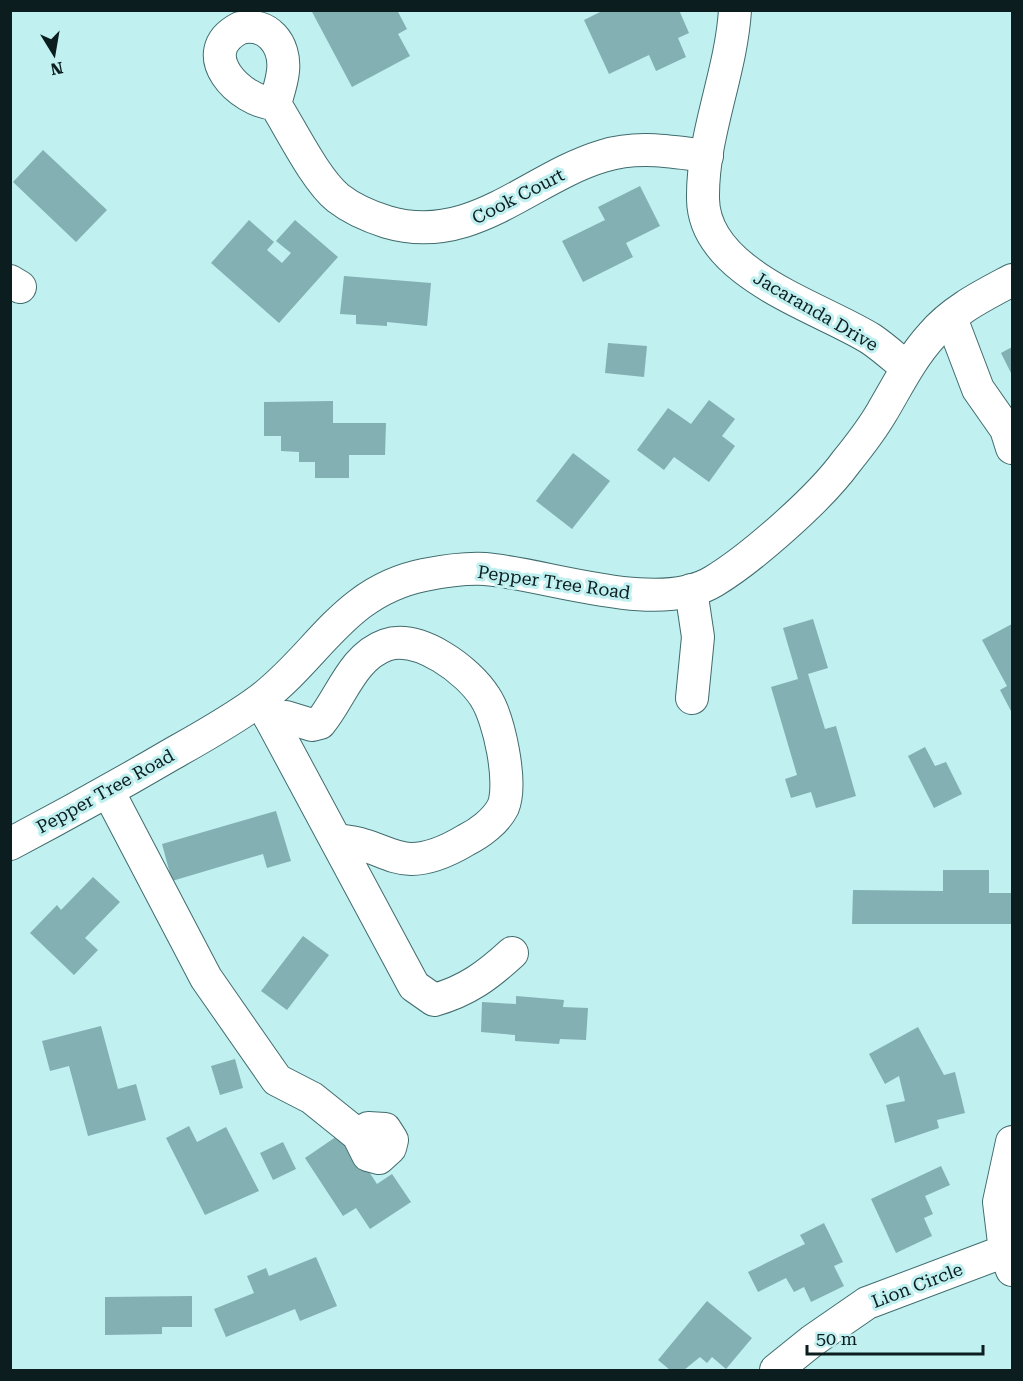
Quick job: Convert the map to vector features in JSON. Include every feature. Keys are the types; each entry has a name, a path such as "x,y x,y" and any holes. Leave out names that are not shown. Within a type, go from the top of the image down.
{"street":[{"name":"Jacaranda Drive","path":"735,10 733,38 713,118 702,200 711,227 729,256 744,270 815,312 870,339 906,367"},
{"name":"Cook Court","path":"275,104 323,183 339,199 375,219 398,225 444,227 466,223 508,204 583,163 621,152 647,148 707,156"},
{"name":"Pepper Tree Road","path":"10,844 211,732 265,709 288,677 330,628 356,606 392,585 421,575 485,569 624,593 659,596 711,584 770,538 844,466 881,414 906,367 933,333 964,307 1012,280"},
{"path":"951,318 978,389 1006,429 1012,448"},
{"path":"691,590 698,637 692,698"},
{"path":"265,709 312,725 320,723 358,665 374,651 394,643 413,643 435,653 484,695 492,711 508,789 503,807 496,818 475,835 453,848 412,859 336,840"},
{"path":"265,709 414,986 434,1000 455,994 481,981 512,953"},
{"path":"108,791 206,978 277,1080 312,1098 358,1136"},
{"name":"Lion Circle","path":"776,1371 812,1341 867,1303 1009,1261 999,1202 1012,1142"}],"building":[{"path":"311,10 397,10 407,29 398,34 410,56 352,87"},
{"path":"604,10 679,10 689,33 678,38 686,57 656,71 649,55 609,74 584,20"},
{"path":"43,150 107,210 76,242 13,182"},
{"path":"640,186 660,226 626,243 633,257 583,282 562,241 605,220 598,207"},
{"path":"249,220 274,242 267,250 282,263 291,253 276,241 295,220 338,257 279,323 211,263"},
{"path":"344,276 431,283 427,326 387,322 387,326 356,324 356,315 340,314"},
{"path":"608,343 647,346 644,377 605,373"},
{"path":"1012,347 1012,375 1001,353"},
{"path":"709,400 735,419 722,436 735,446 709,482 674,457 664,470 637,450 668,408 691,424"},
{"path":"333,401 333,423 386,423 385,455 349,455 349,478 315,478 315,462 299,462 299,452 281,451 281,436 264,436 264,402"},
{"path":"573,453 610,481 572,529 536,501"},
{"path":"813,619 828,668 808,674 825,729 836,726 856,796 816,808 811,792 791,798 785,779 797,775 771,687 798,679 783,628"},
{"path":"1012,624 1012,713 1000,690 1007,686 982,640"},
{"path":"925,747 935,766 946,762 962,794 934,808 908,756"},
{"path":"276,811 291,861 267,868 263,854 172,881 162,844"},
{"path":"943,870 989,870 989,893 1012,893 1012,924 852,924 853,890 943,891"},
{"path":"93,877 120,902 85,938 98,950 74,975 30,933 57,905 61,910"},
{"path":"303,936 329,955 287,1010 261,991"},
{"path":"516,996 564,1000 563,1007 588,1008 586,1040 560,1039 559,1044 515,1041 515,1035 481,1032 482,1002 516,1004"},
{"path":"101,1026 118,1089 136,1084 146,1120 88,1136 69,1066 50,1071 42,1041"},
{"path":"918,1027 944,1075 955,1072 965,1113 937,1120 939,1128 895,1143 886,1105 905,1101 899,1076 885,1084 869,1054"},
{"path":"235,1059 243,1088 220,1095 211,1066"},
{"path":"189,1126 197,1142 226,1127 259,1191 205,1215 166,1138"},
{"path":"343,1132 377,1184 392,1174 411,1202 370,1229 356,1208 343,1216 305,1158"},
{"path":"283,1142 296,1169 273,1180 260,1153"},
{"path":"941,1166 950,1185 925,1196 933,1214 924,1218 932,1236 896,1253 871,1199"},
{"path":"824,1223 843,1262 834,1266 844,1286 811,1302 804,1287 794,1292 786,1278 758,1292 748,1272 805,1244 800,1235"},
{"path":"316,1257 337,1306 300,1321 295,1309 226,1337 214,1309 254,1293 247,1276 266,1268 269,1276"},
{"path":"192,1296 192,1327 162,1327 162,1334 105,1335 105,1297"},
{"path":"707,1301 752,1338 726,1369 712,1357 707,1363 700,1357 684,1370 670,1370 658,1360"}]}
